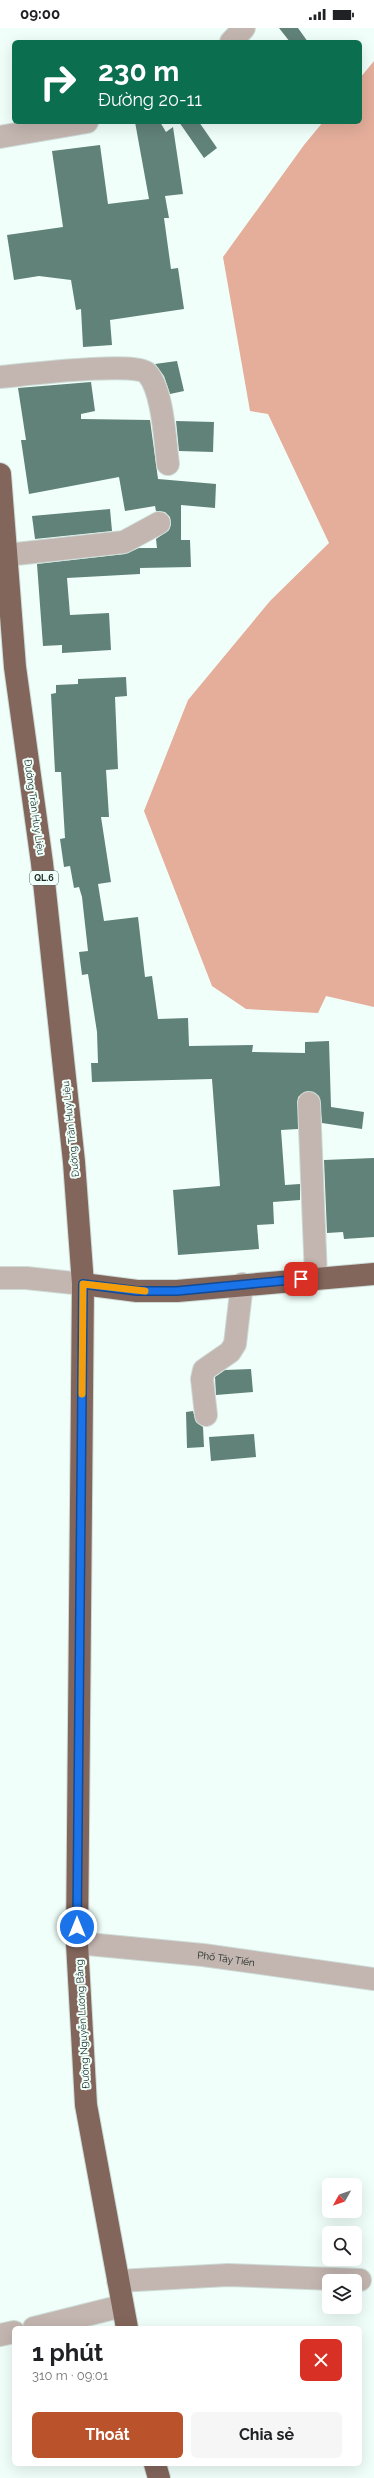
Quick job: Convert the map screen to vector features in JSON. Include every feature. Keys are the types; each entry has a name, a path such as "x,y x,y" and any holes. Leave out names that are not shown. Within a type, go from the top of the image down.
{"highway":[{"name":"Đường Trần Huy Liệu","path":"0,474 15,667 42,863 71,1138 83,1284"},
{"path":"83,1284 137,1291 177,1291 316,1277 374,1274"},
{"name":"Đường Nguyễn Lương Bằng","path":"83,1284 77,1943 86,2105 127,2326"},
{"path":"156,2466 159,2478"}],"street":[{"path":"233,40 244,28"},
{"path":"0,137 75,124"},
{"path":"0,377 107,368 135,368 146,372 153,382 160,408 168,464"},
{"path":"6,555 124,542 159,523"},
{"path":"309,1103 316,1277"},
{"path":"0,1278 26,1278 83,1284"},
{"path":"206,1415 202,1379 204,1370 230,1352 235,1344 242,1284"},
{"name":"Phố Tây Tiến","path":"77,1943 203,1955 374,1979"},
{"path":"118,2281 228,2275 322,2279"},
{"path":"42,2326 122,2306"},
{"path":"0,2335 12,2332"}],"shaded area":[{"path":"374,61 374,1007 326,996 318,1013 246,1009 212,986 144,811 188,700 270,601 329,543 268,414 250,411 223,257 304,145 321,124 362,124 362,76"}],"building":[{"path":"279,28 298,28 307,40 288,40"},
{"path":"135,124 161,124 166,132 173,127 183,194 165,196 169,218 164,218 171,269 178,268 184,309 110,320 112,345 83,347 81,309 76,310 71,280 39,276 14,280 7,235 63,227 52,151 100,145 108,204 149,199"},
{"path":"180,124 200,124 217,148 204,158"},
{"path":"177,361 184,391 170,394 164,376 155,364"},
{"path":"91,382 95,411 81,414 81,419 150,420 158,479 216,484 215,508 181,505 181,540 190,540 191,567 140,568 140,574 67,578 70,615 109,613 111,650 62,653 62,645 43,646 37,564 125,554 139,548 157,548 156,539 169,530 171,524 170,517 165,512 156,511 155,506 125,511 119,477 29,494 21,440 26,440 18,388"},
{"path":"176,421 214,422 213,452 179,451"},
{"path":"110,509 112,531 35,539 32,516"},
{"path":"126,677 127,696 115,697 118,769 106,770 109,817 101,817 111,882 98,884 104,921 138,917 145,977 152,976 158,1019 188,1018 189,1046 253,1045 252,1052 305,1053 305,1042 329,1041 331,1107 364,1112 362,1129 322,1123 319,1096 308,1091 298,1097 298,1129 281,1130 285,1185 300,1184 300,1200 273,1202 274,1224 257,1225 259,1249 178,1255 173,1190 220,1186 212,1079 92,1082 91,1063 98,1063 97,1032 88,974 82,975 79,952 88,951 82,897 79,887 74,888 70,866 64,867 60,839 65,838 61,772 55,772 51,694 56,693 56,685 78,684 78,679"},
{"path":"374,1158 374,1237 344,1239 343,1232 327,1233 324,1160"},
{"path":"251,1369 253,1392 216,1395 215,1377 225,1370"},
{"path":"193,1411 196,1422 203,1427 204,1447 187,1448 186,1412"},
{"path":"254,1434 256,1457 211,1461 209,1437"}],"slow traffic":[{"path":"82,1394 83,1284 145,1291"}],"route":[{"path":"77,1927 83,1284 137,1291 177,1291 301,1279"}]}
